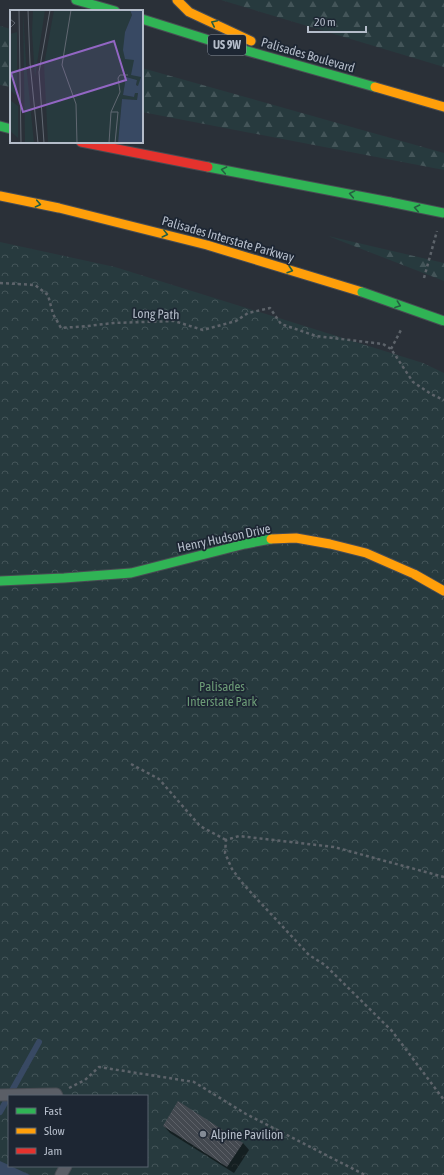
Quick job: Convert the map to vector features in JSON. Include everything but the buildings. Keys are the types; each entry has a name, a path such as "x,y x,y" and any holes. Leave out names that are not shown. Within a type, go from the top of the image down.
{"main road":[{"path":"76,0 105,4"},
{"path":"177,0 189,12 312,70"},
{"name":"Palisades Boulevard","path":"143,19 312,70 444,107"},
{"path":"0,126 10,128"},
{"path":"86,143 444,213"},
{"name":"Palisades Interstate Parkway","path":"0,196 59,208 207,245 362,292 444,321"},
{"name":"Henry Hudson Drive","path":"0,581 131,573 246,544 270,539 296,538 330,544 366,553 414,574 444,591"}],"lane":[{"path":"0,1095 56,1095"}],"path":[{"path":"424,278 437,231"},
{"name":"Long Path","path":"0,283 35,286 48,295 53,314 61,328 113,323 174,321 203,330 236,321 248,313 270,308 282,324 316,336 383,344 391,349"},
{"path":"406,322 391,349 414,382 431,394 444,400"},
{"path":"131,764 159,779 200,826 226,840 239,836 334,847 444,877"},
{"path":"226,840 225,853 232,869 244,885 309,955 325,965 392,1031 444,1100"},
{"path":"56,1095 85,1080 99,1067 194,1082 246,1114 365,1175"}],"green space":[{"path":"221,0 444,0 444,67"},
{"path":"0,26 10,29 10,87 0,85"},
{"path":"143,68 444,153 444,170 143,112"},
{"path":"328,236 444,263 444,281"},
{"name":"Palisades Interstate Park","path":"0,242 115,267 423,363 444,373 444,1175 30,1175 12,1167 148,1167 148,1095 8,1095 8,1165 0,1161"}],"water":[{"path":"0,1161 8,1165 8,1167 13,1167 30,1175 0,1175"}],"waterway":[{"path":"9,1095 39,1042"},
{"path":"0,1112 8,1098"}],"traffic: fast":[{"path":"76,0 111,10"},
{"path":"143,19 212,41 375,87"},
{"path":"0,126 10,129"},
{"path":"208,167 390,202"},
{"path":"390,202 444,213"},
{"path":"362,292 444,321"},
{"path":"0,581 131,573 245,544 271,539"}],"traffic: slow":[{"path":"177,0 189,12 251,41"},
{"path":"375,87 444,107"},
{"path":"0,196 59,208 207,245 362,292"},
{"path":"271,539 296,538 330,544 366,553 414,574 444,591"}],"traffic: jam":[{"path":"86,143 208,167"}],"place":[{"name":"Alpine Pavilion","path":"203,1134"}]}
